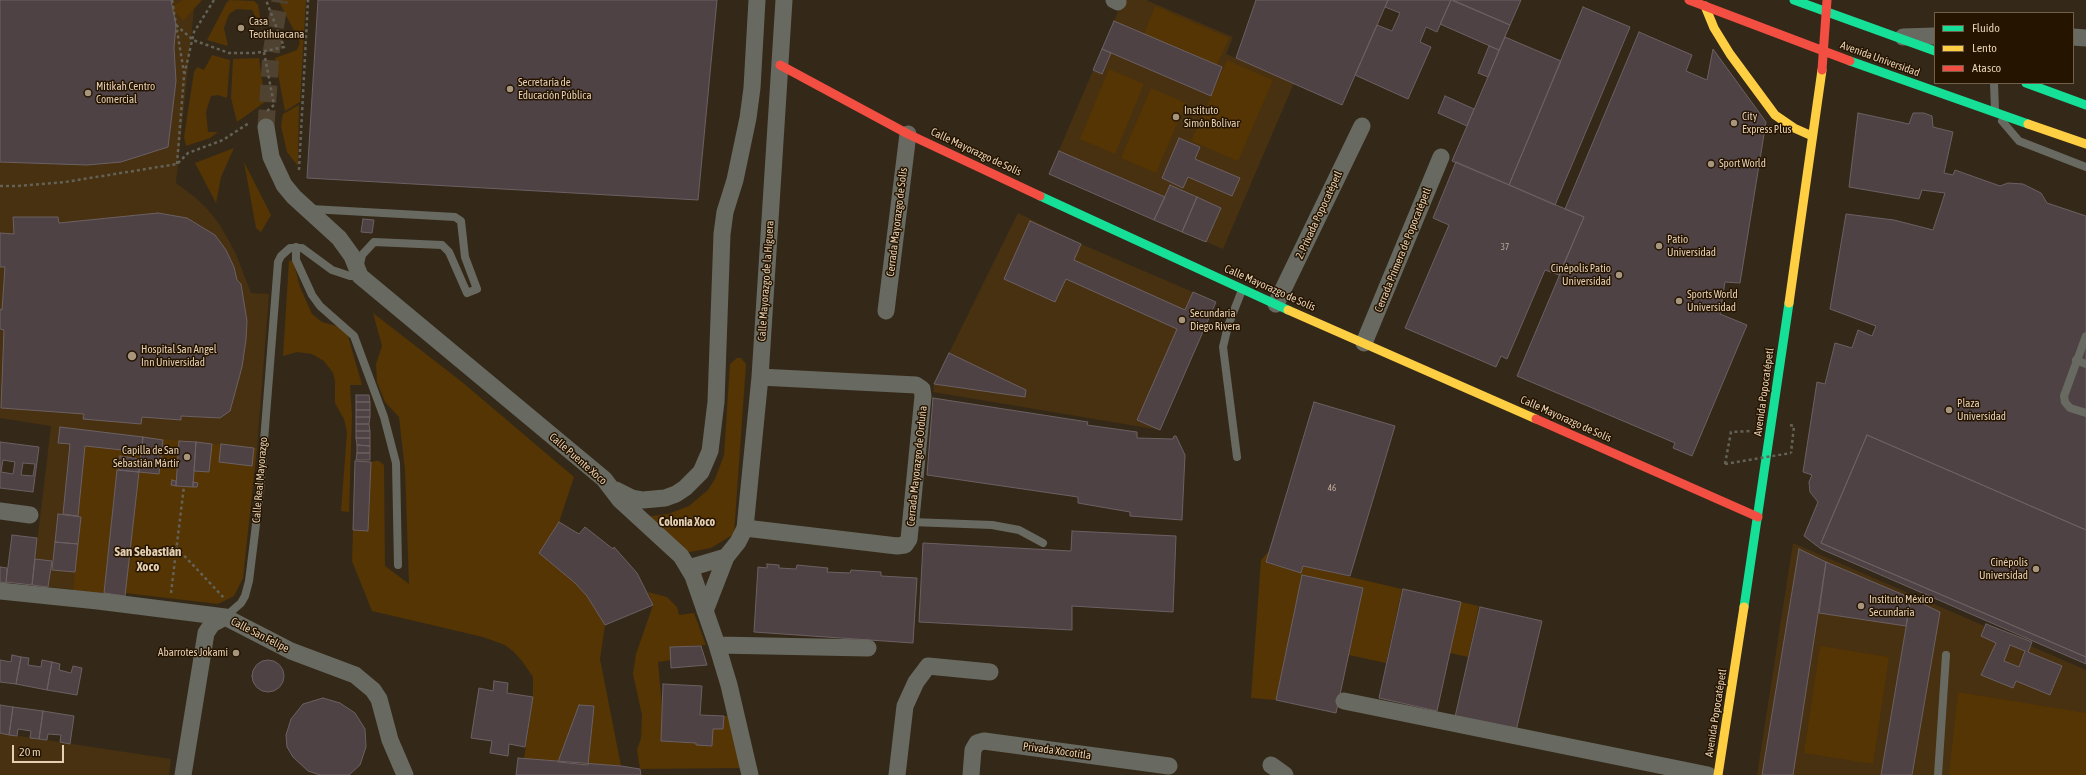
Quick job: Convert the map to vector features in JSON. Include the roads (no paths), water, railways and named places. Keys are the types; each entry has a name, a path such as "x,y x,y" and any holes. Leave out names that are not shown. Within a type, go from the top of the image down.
{"main road":[{"name":"Avenida Universidad","path":"1689,0 1825,52 2086,144"},
{"path":"1794,0 1934,51"},
{"name":"Avenida Popocatépetl","path":"1718,775 1771,430 1825,52 1827,0"},
{"path":"1705,6 1714,28 1730,54 1775,115 1794,128 1812,136"},
{"name":"Calle Mayorazgo de Solís","path":"780,65 908,134 1242,290 1758,517"},
{"path":"2029,84 2086,105"}],"street":[{"path":"604,480 622,493 632,498 643,500 665,498 676,494 694,480 704,467 710,451 716,402 722,234 725,212 735,180 748,118 754,66 757,0"},
{"name":"Calle Mayorazgo de la Higuera","path":"705,611 726,557 738,542 745,528 760,377 784,0"},
{"path":"1894,37 1934,36"},
{"path":"2074,37 2086,38"},
{"name":"2. Privada Popocatépetl","path":"1276,304 1362,126"},
{"path":"266,127 271,157 276,171 284,185 306,208"},
{"name":"Cerrada Mayorazgo de Solís","path":"886,311 908,134"},
{"name":"Cerrada Primera de Popocatépetl","path":"1364,343 1441,157"},
{"name":"Calle Puente Xoco","path":"306,208 339,238 352,256 360,276 604,480 620,500 681,556 689,568 717,645 729,685 750,775"},
{"name":"Cerrada Mayorazgo de Orduña","path":"745,528 897,546 905,545 910,539 923,396 922,389 916,385 760,377"},
{"path":"0,511 30,515"},
{"path":"689,568 726,557"},
{"name":"Calle San Felipe","path":"0,591 230,614 291,651 355,675 365,682 379,699 390,740 405,775"},
{"name":"Calle Real Mayorazgo","path":"183,775 206,633 212,624 230,614"},
{"path":"717,645 868,648"},
{"path":"897,775 905,706 916,682 928,666 990,672"},
{"path":"1344,701 1708,775"},
{"name":"Privada Xocotitla","path":"971,775 973,750 977,743 984,741 1170,766"},
{"path":"1271,765 1285,775"}],"lane":[{"path":"1994,84 1995,112 2019,142 2086,167"},
{"path":"306,208 455,217 460,221 465,257 477,289 467,293 449,252 442,245 374,242 362,255 359,269 360,276 341,274 332,270 308,251 296,248 296,260 312,295 329,315 354,336 362,355 370,384 384,417 396,463 398,564"},
{"name":"Calle Real Mayorazgo","path":"230,614 245,596 250,581 260,492 278,262 285,252 296,248"},
{"path":"1236,457 1223,347 1228,326 1242,290"},
{"path":"2086,336 2064,396 2070,408 2086,413"},
{"path":"2076,360 2086,364"},
{"path":"911,522 999,526 1019,530 1043,543"},
{"path":"1938,775 1946,655"}],"tunnel":[{"path":"266,127 271,53 280,0"}],"place":[{"name":"Casa Teotihuacana","path":"241,28"},
{"name":"Secretaría de Educación Pública","path":"510,89"},
{"name":"Mítikah Centro Comercial","path":"88,93"},
{"name":"Instituto Simón Bolívar","path":"1176,117"},
{"name":"City Express Plus","path":"1734,123"},
{"name":"Sport World","path":"1711,164"},
{"name":"Patio Universidad","path":"1659,246"},
{"name":"Cinépolis Patio Universidad","path":"1619,275"},
{"name":"Sports World Universidad","path":"1679,301"},
{"name":"Secundaria Diego Rivera","path":"1182,320"},
{"name":"Hospital San Angel Inn Universidad","path":"132,356"},
{"name":"Plaza Universidad","path":"1949,410"},
{"name":"Capilla de San Sebastián Mártir","path":"187,457"},
{"name":"Cinépolis Universidad","path":"2036,569"},
{"name":"Instituto México Secundaria","path":"1861,606"},
{"name":"Abarrotes Jokami","path":"236,653"}],"district":[{"name":"Colonia Xoco","path":"687,522"},
{"name":"San Sebastián Xoco","path":"148,560"}]}
